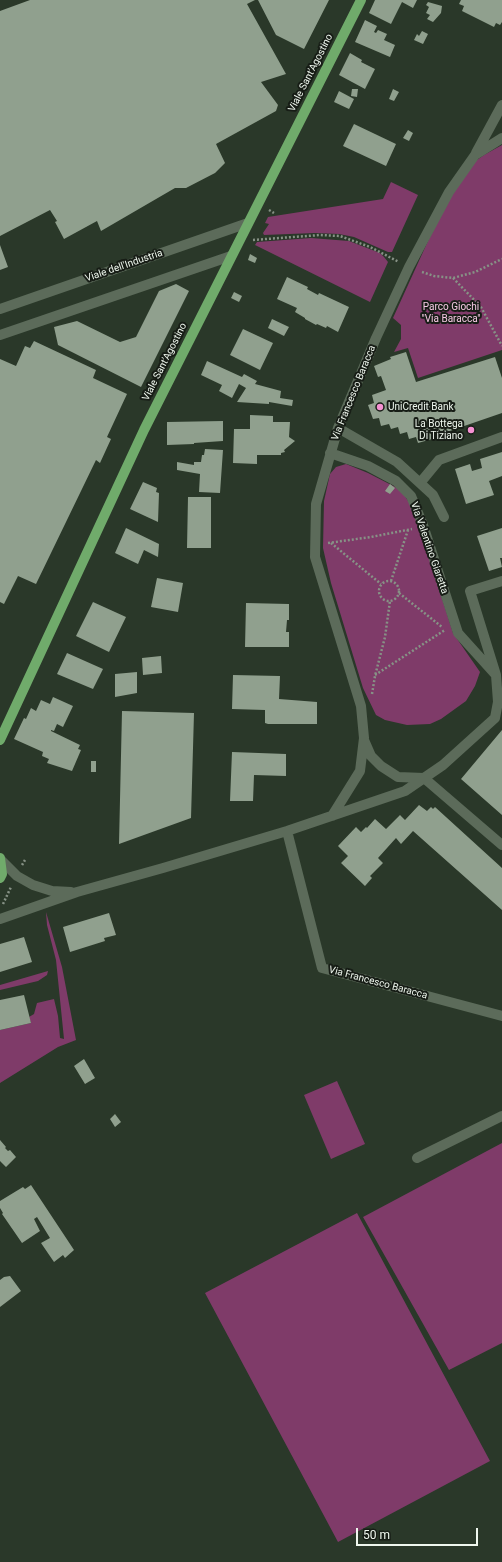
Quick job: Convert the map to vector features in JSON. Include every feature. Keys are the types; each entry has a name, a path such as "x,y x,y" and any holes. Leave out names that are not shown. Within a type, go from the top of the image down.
{"main road":[{"name":"Viale Sant'Agostino","path":"0,740 144,430 361,0"},
{"path":"0,859 2,874 0,878"}],"street":[{"path":"475,155 502,105"},
{"name":"Via Francesco Baracca","path":"332,816 360,772 364,738 361,706 315,557 316,504 338,428 376,338 409,267 449,192 475,155 502,138"},
{"name":"Viale dell'Industria","path":"0,309 248,223"},
{"path":"0,335 231,256"},
{"name":"Via Valentino Giaretta","path":"338,428 397,462 433,495 444,518"},
{"path":"420,483 439,460 502,437"},
{"name":"Via Valentino Giaretta","path":"330,453 368,466 396,481 411,496 423,525 458,634 496,675"},
{"path":"0,919 77,892 171,866 287,831 405,791 443,765 495,718 500,702 496,675 470,591 502,581"},
{"path":"364,738 371,756 381,766 398,777 424,778 502,845"},
{"name":"Via Francesco Baracca","path":"287,831 322,968 502,1016"},
{"path":"0,859 17,876 33,885 52,891 77,892"},
{"path":"417,1158 502,1116"}],"path":[{"path":"239,241 320,235 340,236 370,247 409,267 434,276 453,278 475,272 502,259"},
{"path":"453,278 481,307 502,346"},
{"path":"315,544 331,543 408,530 423,525"},
{"path":"391,581 408,530"},
{"path":"331,543 381,584"},
{"path":"391,581 398,585 399,593 395,599 390,601 382,598 379,591 381,584 391,581"},
{"path":"359,699 372,694 385,637 390,601"},
{"path":"375,676 446,630"}],"green space":[{"name":"Parco Giochi \"Via Baracca\"","path":"502,145 502,350 418,378 408,348 394,352 401,339 401,325 393,318 448,197 474,162"},
{"path":"391,182 418,195 392,252 388,252 354,237 339,234 315,233 264,235 263,233 269,224 265,223 268,217 383,199"},
{"path":"311,238 349,241 380,253 384,257 388,262 370,302 255,245 257,242"},
{"path":"346,464 368,473 401,490 414,510 453,633 480,672 475,686 466,701 441,719 430,724 407,725 385,720 376,715 363,688 331,583 323,548 324,501 330,474 336,467"},
{"path":"46,912 62,967 76,1040 58,1047 0,1083 0,1030 31,1023 29,1017 34,1014 37,1003 54,999 58,1016 60,1038 64,1039 56,960 47,925"},
{"path":"48,971 47,975 38,981 0,990 0,985"},
{"path":"337,1081 365,1144 331,1159 304,1095"},
{"path":"502,1143 502,1343 449,1370 363,1217"},
{"path":"357,1213 490,1461 338,1542 205,1293"}],"building":[{"path":"30,0 255,0 247,4 286,74 261,82 278,105 276,111 216,144 225,163 215,173 186,188 175,188 101,231 97,221 64,239 55,222 57,221 50,210 0,236 0,11"},
{"path":"258,0 329,0 304,49 276,35"},
{"path":"375,0 417,0 413,8 402,2 391,24 369,13"},
{"path":"461,0 502,0 502,22 500,25 496,23 494,27 462,11 464,6 459,4"},
{"path":"428,2 442,6 441,13 433,22 427,19 430,15 426,13 429,7 426,5"},
{"path":"365,20 377,26 374,32 376,33 378,30 387,34 384,40 395,45 390,57 355,42"},
{"path":"422,31 428,34 423,44 414,40 417,34 419,36"},
{"path":"350,53 362,60 361,62 375,69 365,89 339,75"},
{"path":"352,89 358,89 357,97 351,96"},
{"path":"393,89 399,92 394,101 389,99"},
{"path":"339,91 354,99 349,109 334,102"},
{"path":"354,124 396,144 386,166 343,146"},
{"path":"408,130 413,133 409,141 403,138"},
{"path":"0,245 8,267 0,270"},
{"path":"250,254 257,258 255,263 248,260"},
{"path":"287,277 308,287 307,289 318,295 319,293 349,307 338,332 327,326 326,328 317,324 316,325 295,312 297,308 277,299"},
{"path":"176,284 189,291 141,387 58,345 54,327 77,321 120,342 136,337 159,291"},
{"path":"234,292 242,296 239,302 231,298"},
{"path":"272,319 289,327 284,336 268,328"},
{"path":"243,329 273,343 260,370 230,355"},
{"path":"34,341 96,370 93,378 127,394 107,437 111,439 100,463 96,460 36,584 18,576 4,604 0,602 0,359 16,366 25,346 30,348"},
{"path":"406,352 416,382 495,357 502,378 502,413 438,435 439,437 418,443 416,437 409,439 407,432 400,434 398,427 391,429 389,424 381,426 379,418 373,419 368,405 374,403 372,395 386,390 381,376 378,377 374,366 391,359 390,357"},
{"path":"207,361 242,377 244,374 257,381 255,384 281,391 280,398 293,400 292,406 269,402 269,404 237,402 246,388 239,384 232,398 219,391 222,385 201,375"},
{"path":"250,415 273,416 273,422 290,422 289,437 295,441 284,450 285,452 281,453 281,455 257,455 257,464 233,463 234,429 250,429"},
{"path":"223,421 223,441 167,445 167,422"},
{"path":"205,449 223,450 220,493 199,492 200,474 177,470 177,462 194,465 194,462 201,462"},
{"path":"502,452 502,476 489,481 494,495 466,504 455,469 470,464 472,471 482,468 480,459"},
{"path":"143,482 157,488 156,492 159,493 158,522 130,509"},
{"path":"390,484 395,488 390,494 385,491"},
{"path":"188,497 211,497 211,548 187,548"},
{"path":"126,528 159,544 158,557 144,550 138,564 115,553"},
{"path":"502,528 502,558 500,558 502,567 489,571 477,536"},
{"path":"157,578 183,583 178,612 151,607"},
{"path":"93,602 126,617 109,652 76,636"},
{"path":"246,603 289,604 289,620 287,620 286,632 289,632 289,647 245,647"},
{"path":"67,653 103,669 93,689 57,674"},
{"path":"161,656 162,673 143,675 142,658"},
{"path":"137,672 137,693 115,697 115,674"},
{"path":"233,675 280,676 279,699 317,702 317,724 268,724 265,723 265,710 232,709"},
{"path":"53,697 73,706 63,727 57,724 54,731 51,730 80,745 78,749 81,750 72,771 47,763 49,759 42,756 43,752 14,739 24,718 26,719 31,708 36,711 41,700 50,704"},
{"path":"122,711 194,713 191,818 119,844"},
{"path":"502,730 502,815 461,779"},
{"path":"232,752 286,754 286,776 254,775 253,801 230,801"},
{"path":"91,761 96,761 96,772 91,772"},
{"path":"419,805 427,811 431,807 433,809 435,807 502,868 502,910 413,831 401,844 396,838 378,858 383,863 370,876 372,878 365,886 341,863 348,856 338,846 356,827 361,832 375,819 386,829 400,815 405,820"},
{"path":"109,913 116,935 104,938 105,941 70,952 63,927"},
{"path":"24,937 32,962 0,972 0,944"},
{"path":"24,995 31,1023 0,1030 0,1000"},
{"path":"84,1059 95,1078 85,1084 74,1066"},
{"path":"115,1114 121,1122 115,1127 110,1119"},
{"path":"0,1140 6,1147 5,1148 8,1151 10,1150 16,1157 6,1167 0,1161"},
{"path":"31,1185 74,1250 65,1258 63,1255 54,1262 41,1243 50,1238 37,1217 34,1219 40,1231 22,1243 2,1214 0,1201 23,1187 25,1189"},
{"path":"10,1276 21,1291 0,1307 0,1280 4,1277"}],"place":[{"name":"UniCredit Bank","path":"380,407"},
{"name":"La Bottega Di Tiziano","path":"471,430"}]}
